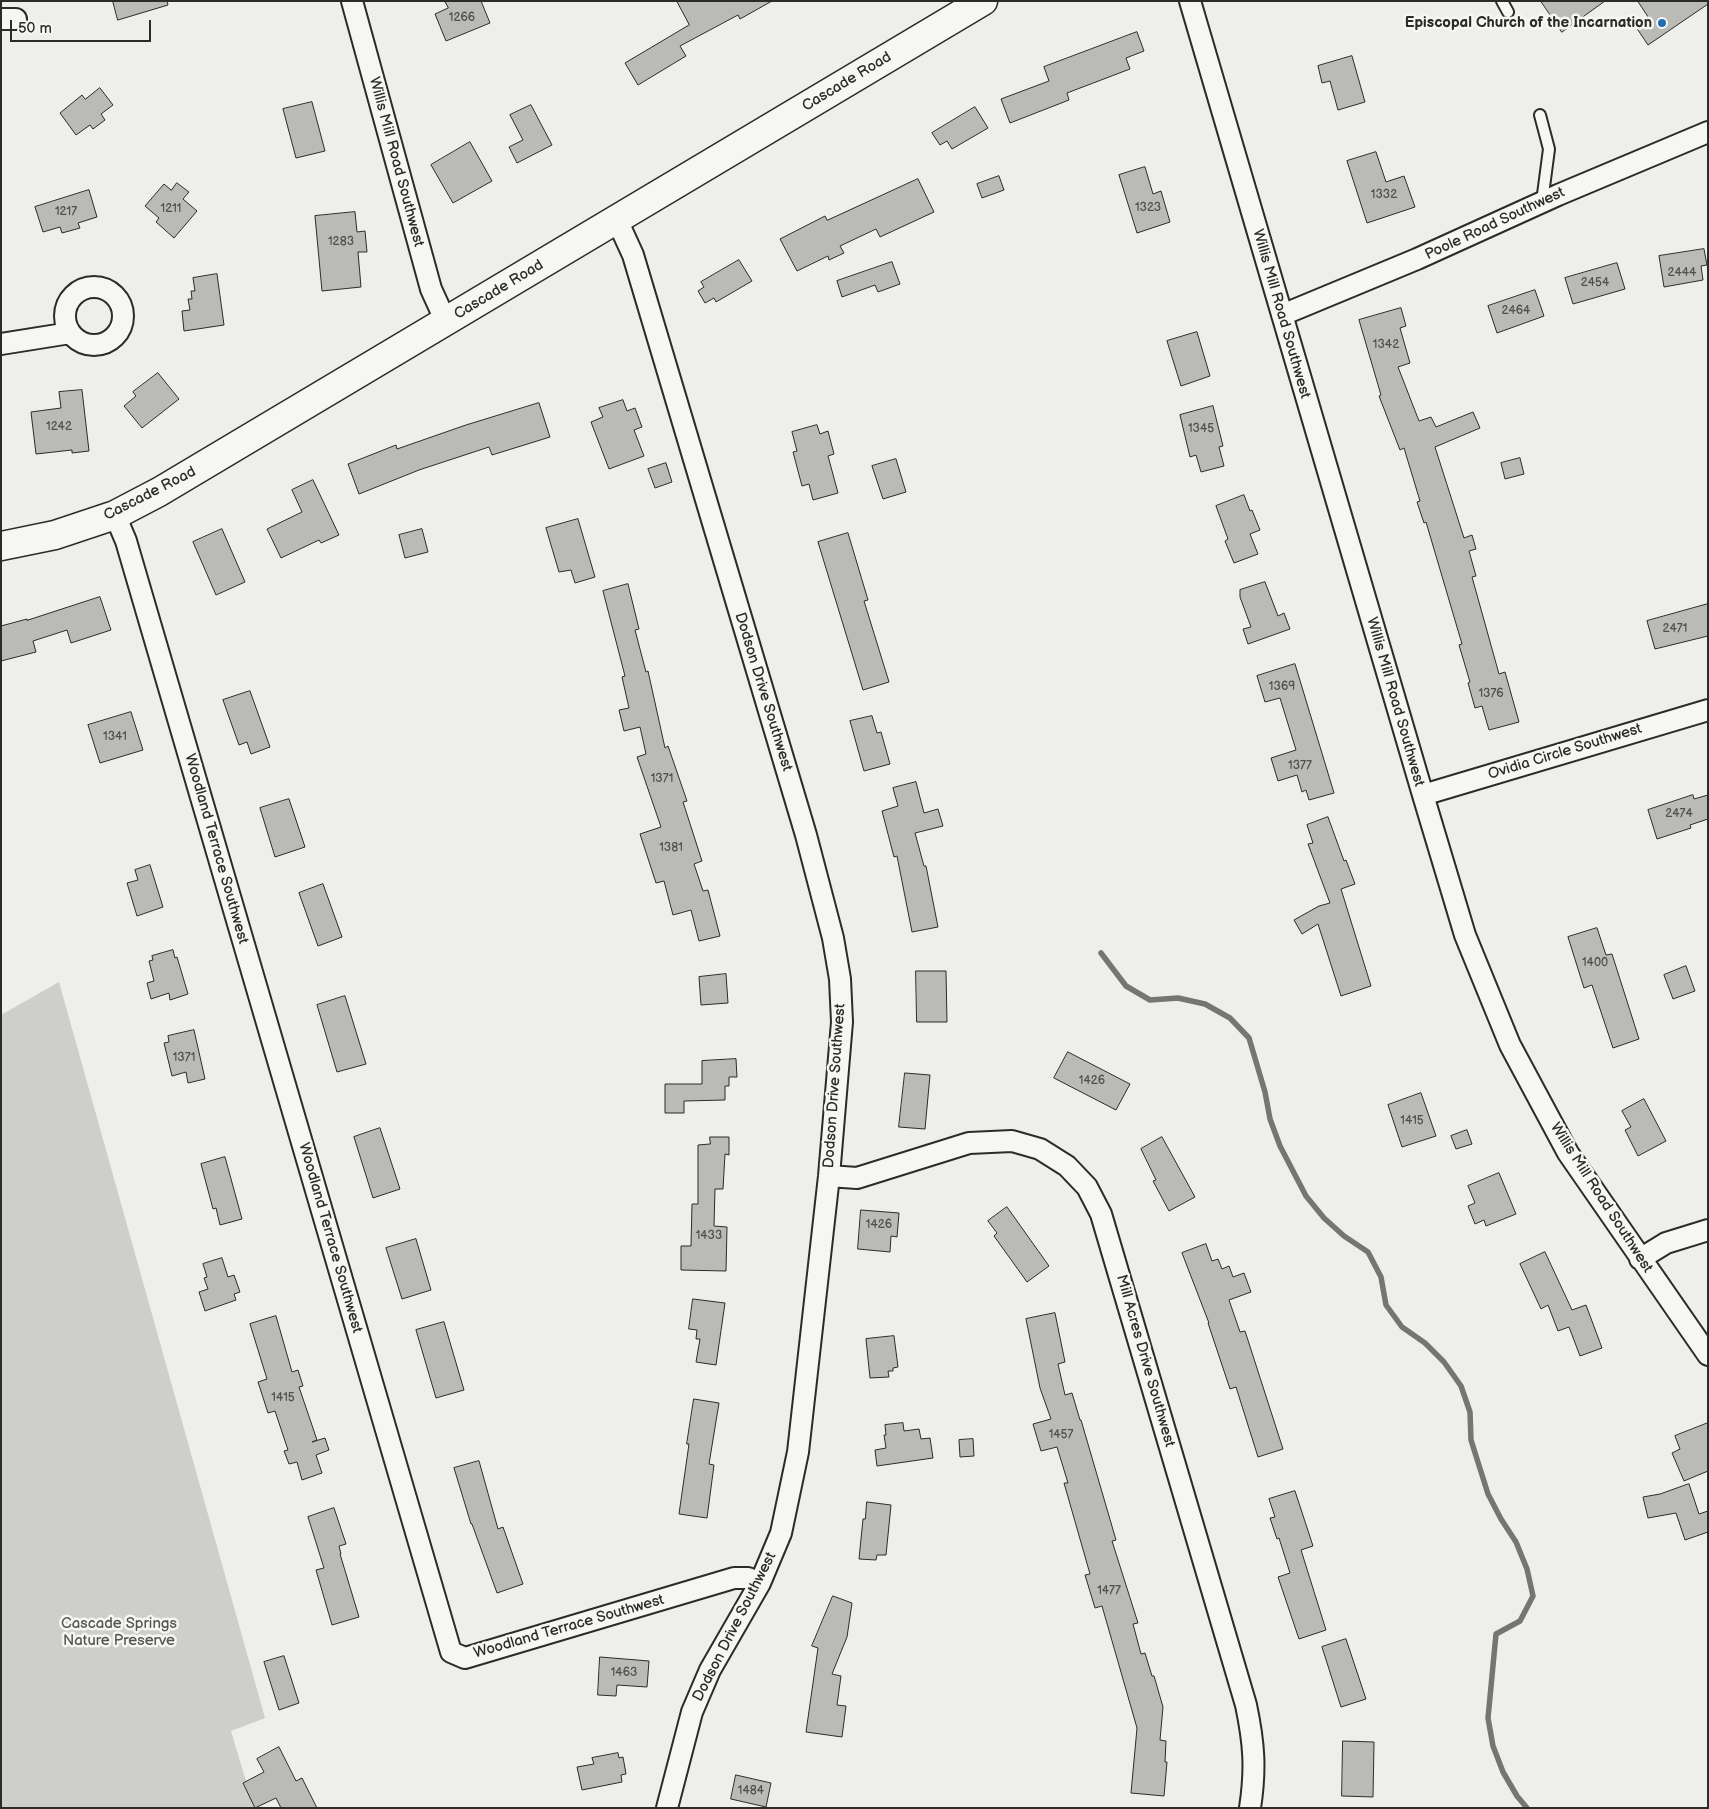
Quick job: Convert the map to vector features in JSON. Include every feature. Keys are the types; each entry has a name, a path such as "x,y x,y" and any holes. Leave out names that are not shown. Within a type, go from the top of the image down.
{"main road":[{"name":"Cascade Road","path":"1,546 55,535 115,515 159,492 983,1"}],"street":[{"name":"Willis Mill Road Southwest","path":"352,1 431,290 446,322"},
{"name":"Willis Mill Road Southwest","path":"1190,1 1422,795 1465,935 1510,1045 1568,1153 1708,1355"},
{"name":"Poole Road Southwest","path":"1282,315 1417,259 1542,202 1708,132"},
{"name":"Dodson Drive Southwest","path":"617,220 633,256 803,825 833,938 840,979 842,1022 829,1176 798,1452 781,1534 760,1583 710,1670 692,1712 667,1808"},
{"path":"1,344 70,333"},
{"name":"Woodland Terrace Southwest","path":"115,515 126,541 451,1652 465,1658 734,1578 748,1578 760,1583"},
{"name":"Ovidia Circle Southwest","path":"1422,795 1708,710"},
{"name":"Mill Acres Drive Southwest","path":"829,1176 857,1178 969,1143 1012,1141 1040,1149 1067,1166 1087,1187 1101,1214 1246,1704 1253,1737 1254,1780 1250,1808"},
{"path":"1640,1259 1666,1243 1708,1230"}],"lane":[{"path":"1502,1 1508,12"},
{"path":"1540,115 1549,149 1542,202"}],"green space":[{"name":"Cascade Springs Nature Preserve","path":"59,982 265,1718 231,1731 254,1808 1,1808 1,1015"}],"building":[{"path":"113,1 167,1 168,5 118,20"},
{"path":"445,1 481,1 490,23 446,41 435,14 448,8"},
{"path":"677,1 772,1 740,19 738,15 680,46 686,56 638,85 625,63 689,25"},
{"name":"Episcopal Church of the Incarnation","path":"1541,1 1605,1 1562,32"},
{"name":"Episcopal Church of the Incarnation","path":"1638,1 1708,1 1708,4 1648,45 1636,27 1649,19"},
{"path":"1137,32 1144,51 1126,58 1130,69 1067,93 1069,100 1010,123 1001,99 1049,81 1044,67"},
{"path":"1352,56 1365,102 1338,110 1330,81 1322,83 1318,66"},
{"path":"100,88 113,105 101,114 105,120 93,129 90,125 76,135 60,113 82,95 85,99"},
{"path":"312,102 325,151 296,158 283,109"},
{"path":"531,105 552,145 517,163 509,147 523,140 510,115"},
{"path":"975,107 988,128 952,149 947,141 940,145 932,133"},
{"path":"470,142 492,181 453,203 431,165"},
{"path":"1376,152 1386,182 1404,176 1415,207 1367,223 1347,161"},
{"path":"1145,167 1153,194 1161,191 1170,222 1137,233 1119,175"},
{"path":"999,176 1004,190 982,198 977,184"},
{"path":"918,179 934,212 880,237 876,229 840,246 844,253 829,260 828,256 797,271 780,239 825,216 827,220"},
{"path":"177,183 189,192 183,199 197,211 174,238 156,222 159,218 145,206 164,184 171,190"},
{"path":"89,190 97,217 78,223 80,228 62,233 60,227 43,232 35,207"},
{"path":"355,212 357,232 365,231 367,252 358,252 361,287 322,291 315,216"},
{"path":"1704,249 1707,265 1701,266 1703,280 1664,287 1659,256"},
{"path":"739,260 752,281 716,302 714,298 705,303 698,291 704,287 701,282"},
{"path":"892,262 900,284 878,292 875,285 842,297 837,281"},
{"path":"1617,263 1625,289 1573,304 1565,278"},
{"path":"217,274 224,325 184,331 182,311 190,310 188,299 192,299 191,291 195,291 193,278"},
{"path":"1535,290 1544,316 1497,333 1488,306"},
{"path":"1401,308 1406,326 1400,328 1410,363 1398,367 1419,421 1431,417 1436,427 1473,412 1480,428 1435,447 1464,538 1472,535 1476,549 1469,551 1476,576 1472,577 1499,674 1505,672 1519,722 1489,730 1482,706 1475,708 1468,683 1470,682 1459,645 1462,644 1426,522 1424,523 1417,502 1420,501 1404,448 1400,450 1379,396 1381,395 1359,320"},
{"path":"1197,332 1210,376 1181,386 1167,341"},
{"path":"158,373 179,399 142,428 124,406 136,396 133,392"},
{"path":"82,390 89,451 72,453 72,450 36,454 31,412 61,408 59,392"},
{"path":"623,400 627,411 635,408 642,427 634,430 644,456 609,469 591,422 603,417 599,408"},
{"path":"539,403 550,437 492,455 489,447 419,470 359,494 348,464 396,445 397,449 466,425"},
{"path":"1213,406 1223,446 1219,447 1224,466 1201,472 1196,455 1190,457 1180,415"},
{"path":"817,425 820,434 828,431 834,454 828,456 838,493 813,500 809,484 802,486 793,452 797,451 792,432"},
{"path":"1520,458 1524,474 1505,479 1501,463"},
{"path":"896,459 906,492 883,499 872,466"},
{"path":"666,463 672,482 655,488 648,469"},
{"path":"313,480 339,535 321,543 319,540 281,558 267,529 302,512 292,490"},
{"path":"1244,495 1260,530 1250,534 1258,554 1234,563 1225,541 1228,539 1216,506"},
{"path":"578,519 595,577 575,583 571,570 559,572 546,528"},
{"path":"222,529 245,582 216,595 193,542"},
{"path":"422,529 428,552 405,558 399,535"},
{"path":"848,533 868,600 864,601 889,682 863,690 818,542"},
{"path":"1265,582 1278,616 1284,613 1290,629 1248,644 1243,629 1251,627 1240,597 1240,590"},
{"path":"628,584 639,629 635,630 646,672 648,671 665,748 668,746 687,801 683,802 702,861 694,864 703,891 708,890 720,936 699,941 691,910 673,915 664,881 656,883 640,834 661,827 637,757 646,754 640,727 624,731 619,710 629,708 622,677 625,676 603,591"},
{"path":"100,597 111,630 71,643 67,630 33,641 36,652 1,661 1,626 27,620"},
{"path":"1708,604 1708,636 1655,649 1647,621"},
{"path":"1295,664 1334,793 1309,800 1306,790 1302,792 1297,775 1278,781 1271,758 1296,750 1280,698 1265,702 1257,676"},
{"path":"250,691 270,747 251,754 247,742 239,745 223,700"},
{"path":"131,712 143,750 100,763 88,725"},
{"path":"872,716 877,733 881,732 890,764 864,771 850,721"},
{"path":"916,782 924,813 938,809 943,826 915,833 924,866 926,866 938,927 912,932 897,856 894,857 882,811 898,806 893,788"},
{"path":"1693,795 1694,799 1708,795 1708,819 1690,825 1691,828 1657,839 1648,810"},
{"path":"289,799 305,847 275,857 260,808"},
{"path":"1328,817 1344,861 1346,860 1355,884 1341,889 1371,986 1341,996 1318,924 1302,934 1294,920 1319,906 1330,903 1308,844 1313,843 1307,825"},
{"path":"150,865 163,907 137,916 127,883 138,880 135,870"},
{"path":"323,884 342,937 318,946 299,893"},
{"path":"1597,928 1606,955 1612,954 1639,1039 1613,1048 1592,985 1584,988 1568,937"},
{"path":"173,950 175,958 177,957 188,994 170,1000 169,993 151,999 147,983 154,981 149,961 153,960 152,956"},
{"path":"1686,966 1695,991 1673,999 1664,975"},
{"path":"916,971 946,971 947,1022 917,1022"},
{"path":"726,974 728,1003 701,1005 699,977"},
{"path":"345,996 366,1064 337,1072 317,1005"},
{"path":"194,1030 205,1079 188,1083 186,1072 172,1076 164,1043 169,1042 168,1036"},
{"path":"1068,1052 1130,1084 1116,1110 1054,1078"},
{"path":"736,1059 737,1077 729,1077 729,1086 725,1086 725,1100 684,1101 684,1113 665,1113 665,1084 702,1084 702,1061"},
{"path":"905,1073 930,1075 925,1129 899,1127"},
{"path":"1421,1093 1436,1136 1402,1147 1388,1105"},
{"path":"1644,1099 1666,1141 1638,1156 1625,1130 1631,1127 1622,1111"},
{"path":"380,1128 400,1189 373,1198 354,1137"},
{"path":"1467,1130 1472,1144 1456,1149 1451,1136"},
{"path":"710,1137 729,1137 729,1155 725,1154 723,1189 715,1189 714,1226 727,1227 726,1271 681,1270 681,1246 691,1246 692,1204 698,1204 698,1145 710,1144"},
{"path":"1162,1137 1195,1197 1169,1211 1153,1181 1156,1180 1141,1149"},
{"path":"225,1157 242,1219 220,1225 216,1208 213,1209 201,1164"},
{"path":"1499,1173 1516,1214 1486,1226 1484,1220 1475,1224 1468,1206 1475,1203 1468,1186"},
{"path":"1007,1207 1049,1266 1027,1282 994,1236 997,1233 988,1221"},
{"path":"861,1210 899,1213 897,1237 891,1236 890,1252 858,1249"},
{"path":"416,1239 431,1290 402,1299 386,1248"},
{"path":"1206,1244 1212,1261 1218,1259 1222,1269 1229,1266 1233,1277 1244,1273 1251,1292 1229,1300 1240,1332 1245,1331 1283,1449 1258,1457 1236,1387 1230,1389 1209,1323 1182,1253"},
{"path":"1545,1252 1572,1310 1586,1305 1602,1348 1580,1356 1569,1327 1558,1331 1548,1305 1541,1309 1520,1264"},
{"path":"222,1258 228,1277 234,1275 240,1292 234,1294 236,1300 205,1311 199,1292 208,1289 204,1278 207,1277 203,1264"},
{"path":"693,1299 725,1303 716,1365 696,1362 700,1339 696,1339 697,1330 689,1329"},
{"path":"1055,1313 1065,1362 1058,1364 1065,1395 1072,1393 1081,1420 1116,1540 1112,1541 1138,1623 1133,1624 1141,1654 1145,1653 1163,1707 1160,1740 1166,1741 1165,1762 1167,1762 1164,1796 1131,1793 1137,1728 1102,1606 1095,1608 1085,1575 1090,1574 1064,1483 1068,1483 1057,1447 1041,1451 1033,1424 1051,1419 1040,1388 1026,1319"},
{"path":"276,1316 292,1372 298,1370 303,1386 299,1387 317,1440 312,1442 325,1438 329,1450 316,1455 322,1473 302,1480 297,1462 289,1464 284,1451 288,1450 275,1411 268,1413 258,1382 267,1379 250,1324"},
{"path":"444,1322 464,1390 436,1398 416,1330"},
{"path":"894,1336 898,1367 893,1368 893,1371 888,1371 889,1377 870,1378 866,1339"},
{"path":"694,1399 719,1403 709,1464 714,1465 707,1518 679,1514"},
{"path":"903,1423 904,1431 919,1429 921,1439 930,1438 933,1458 877,1466 875,1450 886,1448 885,1425"},
{"path":"1708,1423 1708,1471 1684,1481 1672,1453 1680,1449 1675,1436"},
{"path":"973,1439 974,1456 960,1457 959,1440"},
{"path":"479,1461 498,1529 503,1527 523,1584 497,1593 471,1524 454,1468"},
{"path":"1689,1484 1699,1514 1708,1511 1708,1532 1685,1540 1676,1513 1648,1518 1643,1497 1660,1494"},
{"path":"1295,1491 1313,1546 1301,1550 1326,1630 1299,1639 1278,1577 1290,1573 1279,1538 1277,1539 1270,1518 1275,1517 1269,1499"},
{"path":"867,1502 891,1505 886,1555 877,1555 876,1560 859,1559 863,1519 865,1519"},
{"path":"334,1508 346,1544 339,1546 340,1554 359,1617 332,1625 316,1570 324,1568 308,1517"},
{"path":"833,1596 852,1603 847,1637 832,1674 841,1676 837,1705 846,1706 842,1737 806,1732 818,1648 812,1646"},
{"path":"1346,1639 1366,1699 1341,1707 1322,1647"},
{"path":"284,1656 299,1703 279,1710 264,1662"},
{"path":"600,1657 649,1661 647,1687 617,1685 616,1696 598,1695"},
{"path":"1343,1741 1374,1742 1373,1797 1342,1796"},
{"path":"279,1747 296,1781 302,1778 317,1808 281,1808 276,1798 255,1808 243,1783 264,1772 257,1759"},
{"path":"618,1753 619,1758 623,1757 626,1774 621,1775 622,1782 582,1790 577,1767 594,1764 592,1758"},
{"path":"736,1775 771,1783 766,1807 731,1799"}],"waterway":[{"path":"1101,953 1126,986 1150,1000 1178,998 1205,1004 1230,1018 1249,1038 1265,1092 1270,1119 1280,1146 1306,1196 1324,1218 1344,1236 1368,1252 1381,1277 1386,1305 1402,1327 1425,1343 1444,1362 1461,1386 1470,1412 1471,1440 1488,1494 1516,1542 1527,1569 1533,1596 1520,1621 1496,1634 1488,1718 1493,1746 1503,1772 1517,1796 1527,1808"}],"place":[{"name":"Episcopal Church of the Incarnation","path":"1662,23"}]}
